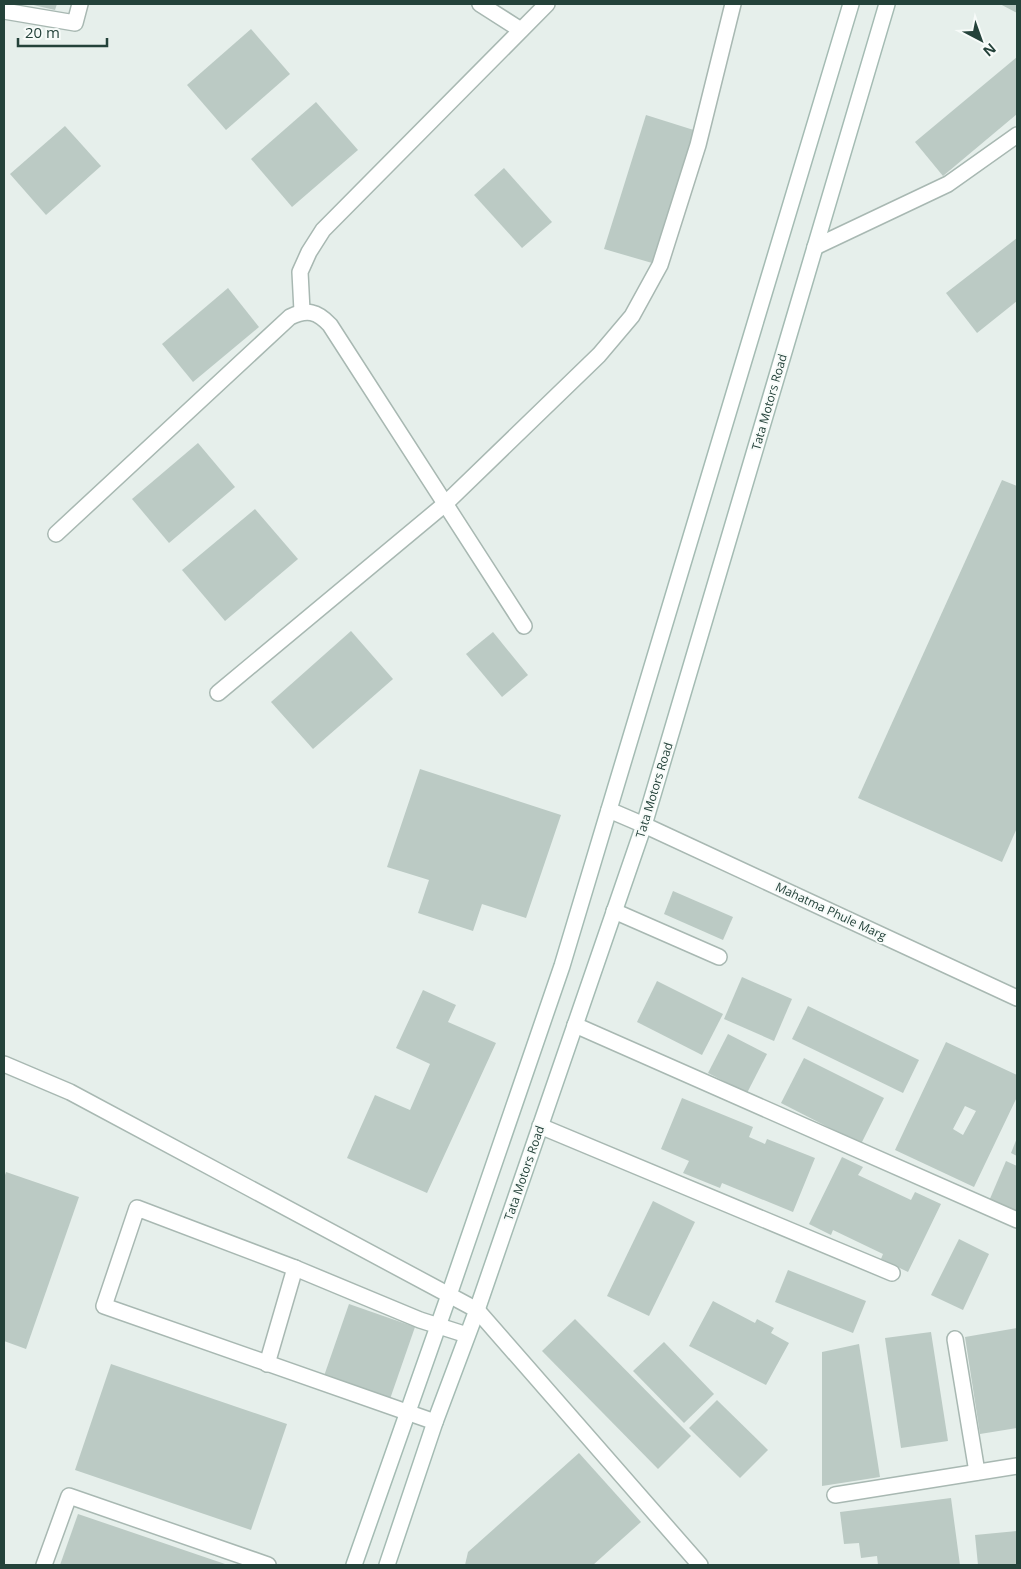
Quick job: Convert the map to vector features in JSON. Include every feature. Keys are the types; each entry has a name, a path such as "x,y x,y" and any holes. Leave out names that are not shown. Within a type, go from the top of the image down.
{"main road":[{"path":"4,11 75,23 80,4"},
{"path":"480,4 521,30"},
{"path":"302,311 300,272 309,252 323,230 547,4"},
{"path":"218,693 444,504 598,355 632,316 660,265 698,144 733,4"},
{"path":"354,1565 562,966 851,4"},
{"name":"Tata Motors Road","path":"387,1565 435,1422 477,1310 644,825 887,4"},
{"path":"815,247 948,184 1017,135"},
{"path":"56,534 290,317 302,311 310,312 322,317 330,326 524,626"},
{"name":"Mahatma Phule Marg","path":"609,810 1017,998"},
{"path":"614,911 719,957"},
{"path":"575,1024 1017,1220"},
{"path":"4,1064 70,1092 477,1310 700,1565"},
{"path":"540,1126 892,1273"},
{"path":"435,1422 104,1306 137,1208 467,1335"},
{"path":"267,1364 295,1268"},
{"path":"955,1339 977,1472"},
{"path":"834,1495 1017,1466"},
{"path":"44,1565 69,1496 268,1565"}],"building":[{"path":"29,4 57,4 55,10"},
{"path":"1000,4 1017,4 1017,13"},
{"path":"251,29 290,74 226,130 187,85"},
{"path":"1017,57 1017,114 943,176 915,142"},
{"path":"316,102 358,150 292,207 251,159"},
{"path":"646,115 700,132 659,265 604,249"},
{"path":"65,126 101,166 46,215 10,174"},
{"path":"504,168 552,222 522,248 474,195"},
{"path":"1017,238 1017,301 977,333 946,293"},
{"path":"228,288 259,327 193,382 162,344"},
{"path":"198,443 235,487 169,543 132,499"},
{"path":"1002,480 1017,486 1017,828 1002,862 858,798"},
{"path":"255,509 298,559 225,621 182,570"},
{"path":"351,631 393,679 313,749 271,702"},
{"path":"493,632 528,675 502,697 466,654"},
{"path":"420,769 561,815 526,918 482,904 473,931 418,913 429,880 387,867"},
{"path":"673,891 733,917 723,940 664,914"},
{"path":"742,977 792,999 774,1041 724,1019"},
{"path":"657,981 723,1014 702,1055 637,1022"},
{"path":"423,990 456,1005 448,1022 496,1043 427,1193 347,1158 375,1095 410,1110 430,1064 396,1048"},
{"path":"808,1006 919,1060 903,1093 792,1039"},
{"path":"728,1034 767,1054 747,1093 708,1073"},
{"path":"946,1042 1017,1075 1017,1097 974,1187 895,1150","holes":["965,1106 976,1111 963,1135 953,1129"]},
{"path":"804,1058 884,1098 861,1144 781,1103"},
{"path":"682,1098 753,1127 749,1137 765,1144 767,1139 815,1158 793,1212 722,1183 720,1188 683,1173 689,1161 661,1149"},
{"path":"1017,1138 1017,1156 1011,1153"},
{"path":"842,1157 863,1167 858,1175 911,1200 915,1192 941,1204 908,1272 881,1259 883,1254 833,1230 831,1235 809,1224"},
{"path":"1006,1161 1017,1166 1017,1213 989,1201"},
{"path":"6,1172 79,1197 26,1349 4,1341 4,1178"},
{"path":"653,1201 695,1222 649,1316 607,1296"},
{"path":"959,1239 989,1254 963,1310 931,1295"},
{"path":"788,1270 866,1301 853,1333 775,1302"},
{"path":"713,1301 755,1323 757,1319 774,1328 771,1333 789,1343 766,1385 689,1346"},
{"path":"349,1304 415,1327 390,1399 324,1376"},
{"path":"575,1319 691,1436 658,1469 542,1351"},
{"path":"1017,1328 1017,1428 980,1434 965,1337"},
{"path":"931,1332 948,1441 901,1448 885,1338"},
{"path":"664,1342 714,1394 684,1423 633,1371"},
{"path":"859,1344 880,1477 822,1486 822,1352"},
{"path":"111,1364 287,1424 251,1530 75,1470"},
{"path":"717,1400 768,1450 740,1478 689,1428"},
{"path":"579,1453 641,1522 593,1565 465,1565 468,1552"},
{"path":"951,1498 960,1565 878,1565 877,1556 861,1558 859,1543 844,1544 840,1512"},
{"path":"78,1514 228,1565 60,1565"},
{"path":"1017,1531 1017,1565 978,1565 975,1535"}]}
